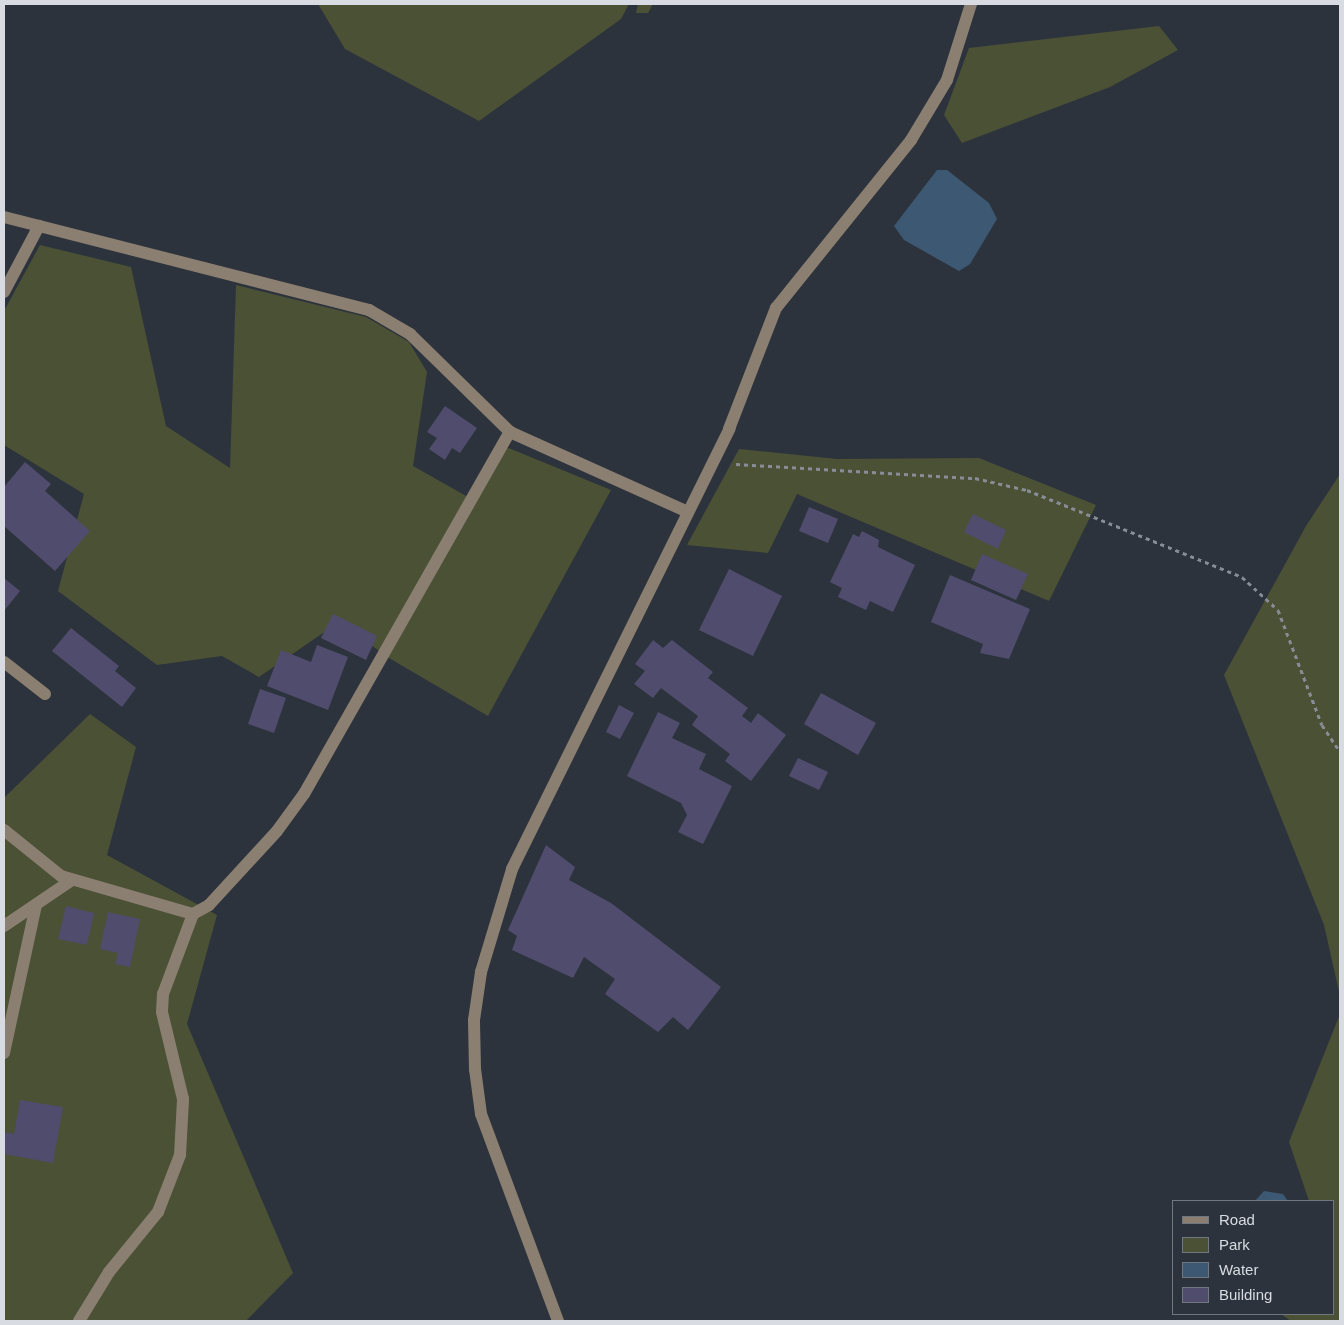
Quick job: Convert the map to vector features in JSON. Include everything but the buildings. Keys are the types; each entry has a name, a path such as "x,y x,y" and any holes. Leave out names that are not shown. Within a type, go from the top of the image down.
{"street":[{"path":"558,1321 481,1114 474,1020 481,972 512,869 712,464 776,308 911,140 947,80 971,4"},
{"path":"4,217 369,310 410,334 510,432 688,512"},
{"path":"4,292 39,226"},
{"path":"79,1321 109,1272 158,1212 176,1170 185,1127 183,1099 162,1012 163,994 193,914 209,905 277,831 304,794 510,432"},
{"path":"4,662 45,694"},
{"path":"4,830 72,880 193,914"},
{"path":"4,926 72,880"},
{"path":"4,1053 36,904"}],"path":[{"path":"712,464 975,478 1027,490 1242,576 1278,610 1322,726 1340,752"}],"green space":[{"path":"318,4 629,4 621,19 479,121 345,49"},
{"path":"638,4 653,4 648,13 636,13"},
{"path":"1159,26 1178,50 1110,87 962,143 944,115 969,48"},
{"path":"40,245 131,267 166,426 230,468 236,285 366,317 409,342 427,372 413,466 475,501 506,447 611,490 488,716 389,658 339,622 259,677 222,656 157,665 58,591 84,494 4,445 4,311"},
{"path":"739,449 837,459 979,458 1096,505 1049,601 797,494 768,553 687,545"},
{"path":"1340,474 1340,996 1324,925 1224,675 1306,526"},
{"path":"90,714 136,747 107,855 217,915 187,1024 293,1273 246,1321 4,1321 4,798"},
{"path":"1340,1014 1340,1321 1291,1321 1282,1315 1334,1315 1334,1200 1309,1200 1289,1142"}],"water":[{"path":"937,170 947,170 989,203 997,219 970,264 959,271 904,240 894,226"},
{"path":"1264,1191 1283,1194 1287,1200 1256,1200"}]}
